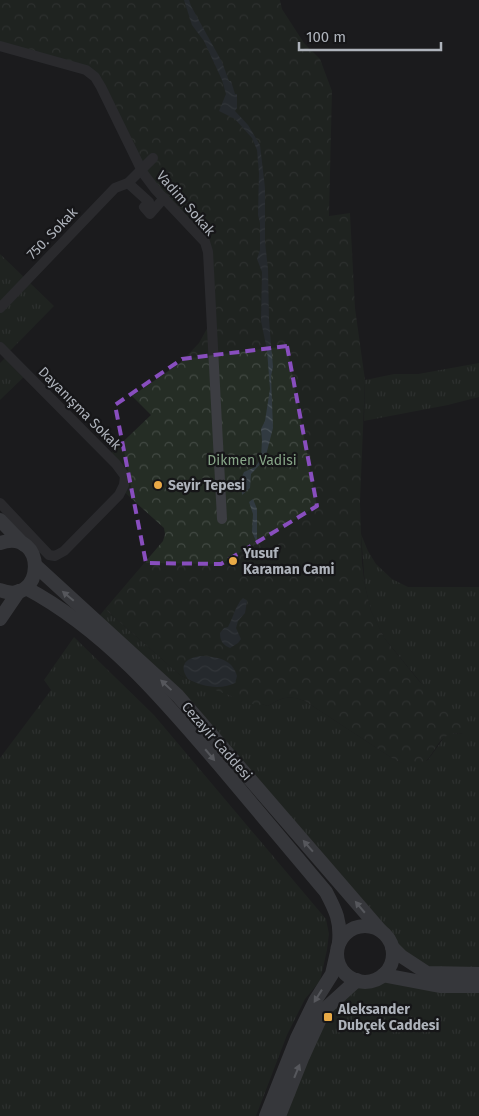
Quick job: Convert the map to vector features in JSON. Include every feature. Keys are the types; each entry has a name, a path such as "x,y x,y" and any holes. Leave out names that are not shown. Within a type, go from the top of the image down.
{"main road":[{"name":"Cezayir Caddesi","path":"0,520 35,558 36,566 168,704 326,892 337,912 340,927 338,948"},
{"path":"0,543 10,541 25,546"},
{"path":"0,619 35,574 36,566"},
{"path":"0,590 11,593 22,590"},
{"name":"Cezayir Caddesi","path":"22,590 51,601 96,628 178,696 381,931"},
{"path":"266,1116 297,1038 314,1001 332,974 338,948 344,936 350,930 358,926 367,926 381,931 401,956 427,973 479,986"},
{"path":"338,948 338,961 342,970 348,976 357,980 375,980 383,975 389,967 392,958 392,947"},
{"path":"383,975 441,986 451,980 479,974"},
{"path":"279,1116 324,1010 357,980"}],"street":[{"name":"Vadim Sokak","path":"0,46 86,70 95,77 143,173 205,242 208,252 222,519"},
{"name":"750. Sokak","path":"0,308 115,188 128,183 153,158"},
{"path":"128,183 148,202 144,207 150,214 164,198"},
{"name":"Dayanışma Sokak","path":"0,347 116,464 125,476 120,495 64,551 55,556 48,555 0,503"}],"highlighted area":[{"path":"287,346 317,506 221,564 146,563 115,405 182,359"}],"green space":[{"name":"Dikmen Vadisi","path":"0,0 280,0 282,9 304,43 320,59 332,91 329,216 350,213 355,308 365,380 360,502 362,563 365,586 371,611 385,639 419,681 460,722 463,734 453,734 445,737 425,762 410,766 395,760 305,701 286,698 268,706 262,704 258,706 191,681 180,675 105,609 163,541 165,534 164,528 122,490 124,485 108,456 151,415 132,396 180,363 199,343 210,323 208,252 155,189 95,77 0,46"},
{"path":"0,254 54,306 7,354 0,347"},
{"path":"8,355 27,374 0,400 0,363"},
{"path":"479,363 479,397 364,421 365,380 394,374 418,374"},
{"path":"361,534 376,564 392,579 408,587 479,587 479,974 427,973 392,947 389,940 178,696 96,620 105,609 180,675 191,681 268,706 286,698 305,701 395,760 411,766 428,760 445,736 452,733 463,734 385,639 371,611 365,586"},
{"path":"74,637 154,715 326,919 329,934 320,981 305,999 287,1035 256,1116 0,1116 0,758 51,690 44,680"},
{"path":"366,981 479,986 479,1116 279,1116 303,1056 341,993"}],"water":[{"path":"184,0 189,0 222,62 235,94 237,94 237,108 235,111 248,125 260,145 265,188 265,242 273,367 271,376 273,428 265,459 251,474 250,488 242,495 241,479 244,472 255,467 261,459 261,429 265,421 270,389 267,350 261,321 262,272 257,259 260,250 260,223 258,215 259,173 257,150 252,138 235,119 219,111 226,94 222,80 204,41 192,25"},
{"path":"253,499 257,509 257,543 252,532 253,514 249,502"},
{"path":"243,598 247,601 245,613 238,621 236,628 241,639 230,648 222,642 220,633 224,628 228,627"},
{"path":"202,656 219,658 228,662 235,670 237,676 235,683 212,687 188,679 185,674 184,665 192,658"}],"place":[{"name":"Seyir Tepesi","path":"158,485"},
{"name":"Yusuf Karaman Cami","path":"233,561"},
{"name":"Aleksander Dubçek Caddesi","path":"328,1017"}]}
